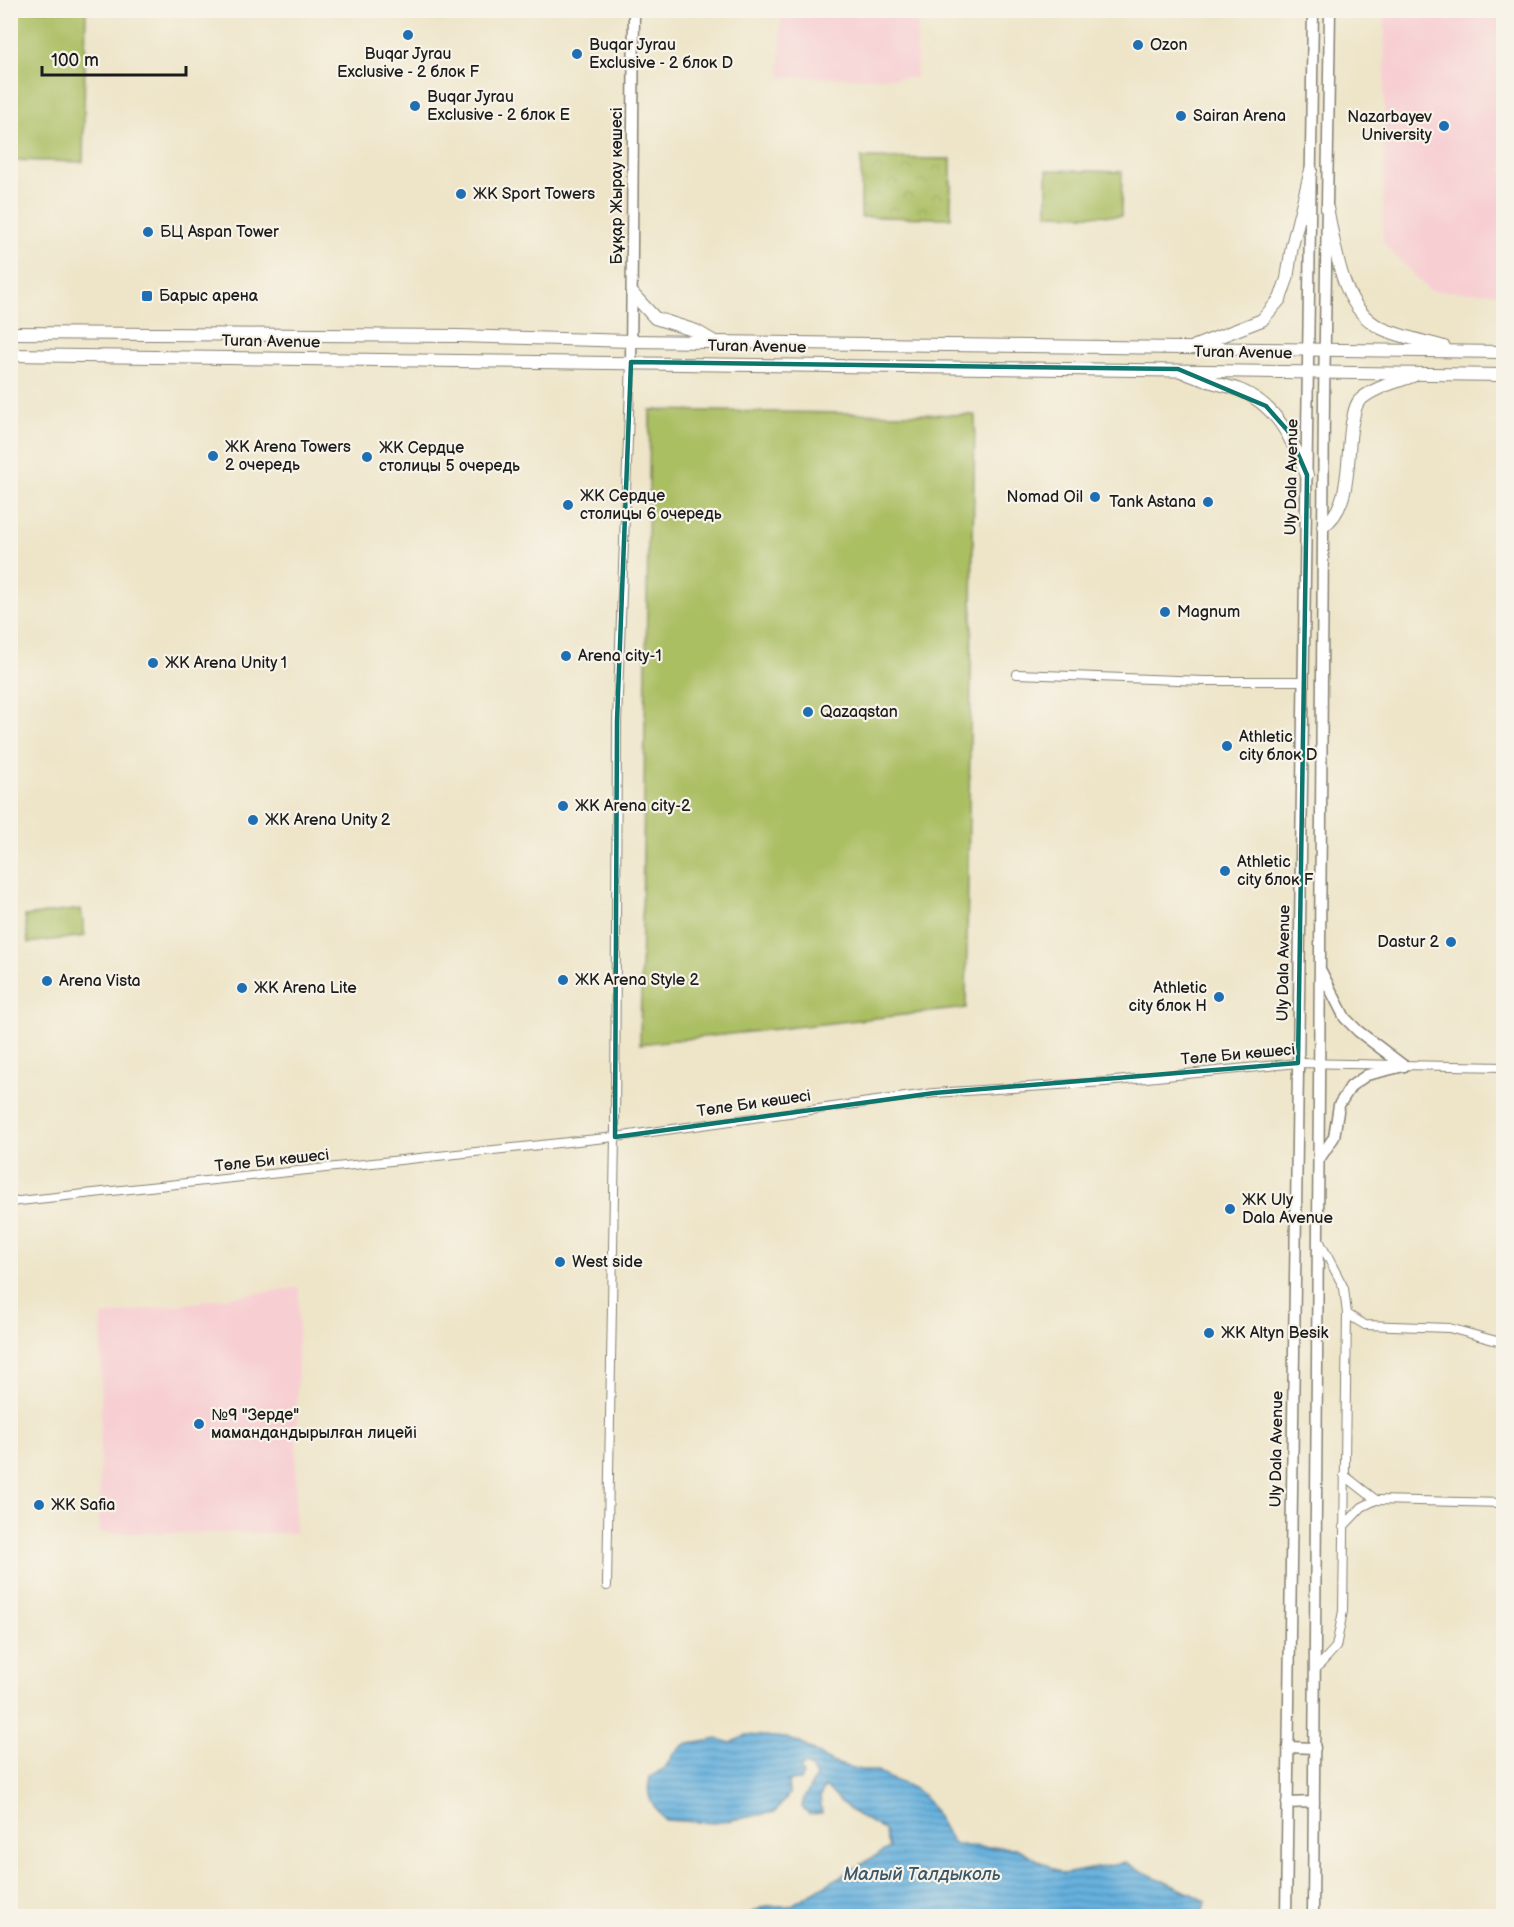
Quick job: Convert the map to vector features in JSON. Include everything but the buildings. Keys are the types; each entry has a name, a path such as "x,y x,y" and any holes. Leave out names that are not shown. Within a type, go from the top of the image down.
{"main road":[{"path":"1188,349 1252,326 1263,320 1272,310 1287,279 1292,246 1311,170"},
{"path":"1327,208 1345,285 1361,311 1379,327 1462,352"},
{"path":"632,293 655,318 696,332 714,342"},
{"name":"Turan Avenue","path":"10,333 458,336 631,341 1503,352"},
{"name":"Turan Avenue","path":"10,355 1503,375"},
{"path":"1178,369 1201,381 1241,391 1266,406 1288,431 1307,475"},
{"path":"1323,526 1337,512 1342,500 1349,438 1358,403 1366,396 1417,374"}],"street":[{"name":"Бұқар Жырау көшесі","path":"631,362 634,10"},
{"name":"Uly Dala Avenue","path":"1286,1917 1313,10"},
{"name":"Uly Dala Avenue","path":"1313,1917 1323,526 1330,10"},
{"path":"607,1586 615,1137 617,721 631,362"},
{"path":"1017,674 1204,681 1304,681"},
{"path":"1320,968 1346,1018 1358,1031 1404,1066"},
{"name":"Төле Би көшесі","path":"10,1202 615,1137 934,1093 1105,1082 1298,1063 1503,1067"},
{"path":"1320,1159 1334,1137 1339,1105 1352,1086 1367,1075 1404,1066"},
{"path":"1315,1670 1336,1647 1343,1611 1347,1314 1344,1288 1318,1239"},
{"path":"1347,1314 1365,1325 1449,1329 1503,1343"},
{"path":"1344,1475 1377,1500"},
{"path":"1343,1527 1362,1507 1377,1500 1503,1503"},
{"path":"1288,1747 1314,1748"},
{"path":"1287,1803 1314,1802"}],"highlighted area":[{"path":"631,362 1178,369 1266,406 1288,431 1307,475 1298,1063 934,1093 615,1137 617,721"}],"shaded area":[{"path":"781,11 918,11 916,78 780,77"},
{"name":"Nazarbayev University","path":"1385,11 1503,11 1503,293 1429,291 1383,242"},
{"name":"№9 \"Зерде\" мамандандырылған лицейі","path":"299,1287 295,1533 99,1533 102,1316"}],"green space":[{"path":"11,10 86,11 83,162 11,160"},
{"path":"861,158 951,159 951,218 861,217"},
{"path":"1047,170 1122,172 1121,216 1047,214"},
{"name":"Qazaqstan","path":"650,410 975,415 966,1008 640,1044"},
{"path":"81,909 85,936 28,943 25,916"}],"water":[{"name":"Малый Талдыколь","path":"747,1735 786,1738 800,1743 831,1762 864,1771 878,1771 912,1787 927,1800 953,1843 966,1846 1016,1848 1063,1874 1125,1863 1206,1901 1201,1916 750,1916 749,1914 765,1906 790,1906 889,1848 884,1830 851,1811 825,1787 820,1797 822,1813 809,1814 802,1807 804,1798 816,1777 811,1768 805,1765 800,1769 803,1775 800,1780 788,1781 789,1794 775,1812 715,1823 665,1820 649,1796 650,1777 665,1768 674,1753 684,1745 718,1739 731,1743"}],"place":[{"name":"Buqar Jyrau Exclusive - 2 блок F","path":"408,35"},
{"name":"Ozon","path":"1138,45"},
{"name":"Buqar Jyrau Exclusive - 2 блок D","path":"577,54"},
{"name":"Buqar Jyrau Exclusive - 2 блок E","path":"415,106"},
{"name":"Sairan Arena","path":"1181,116"},
{"name":"Nazarbayev University","path":"1444,126"},
{"name":"ЖК Sport Towers","path":"461,194"},
{"name":"БЦ Aspan Tower","path":"148,232"},
{"name":"Барыс арена","path":"147,296"},
{"name":"ЖК Arena Towers 2 очередь","path":"213,456"},
{"name":"ЖК Сердце столицы 5 очередь","path":"367,457"},
{"name":"Nomad Oil","path":"1095,497"},
{"name":"Tank Astana","path":"1208,502"},
{"name":"ЖК Сердце столицы 6 очередь","path":"568,505"},
{"name":"Magnum","path":"1165,612"},
{"name":"Arena city-1","path":"566,656"},
{"name":"ЖК Arena Unity 1","path":"153,663"},
{"name":"Qazaqstan","path":"808,712"},
{"name":"Athletic city блок D","path":"1227,746"},
{"name":"ЖК Arena city-2","path":"563,806"},
{"name":"ЖК Arena Unity 2","path":"253,820"},
{"name":"Athletic city блок F","path":"1225,871"},
{"name":"Dastur 2","path":"1451,942"},
{"name":"ЖК Arena Style 2","path":"563,980"},
{"name":"Arena Vista","path":"47,981"},
{"name":"ЖК Arena Lite","path":"242,988"},
{"name":"Athletic city блок H","path":"1219,997"},
{"name":"ЖК Uly Dala Avenue","path":"1230,1209"},
{"name":"West side","path":"560,1262"},
{"name":"ЖК Altyn Besik","path":"1209,1333"},
{"name":"№9 \"Зерде\" мамандандырылған лицейі","path":"199,1424"},
{"name":"ЖК Safia","path":"39,1505"}]}
